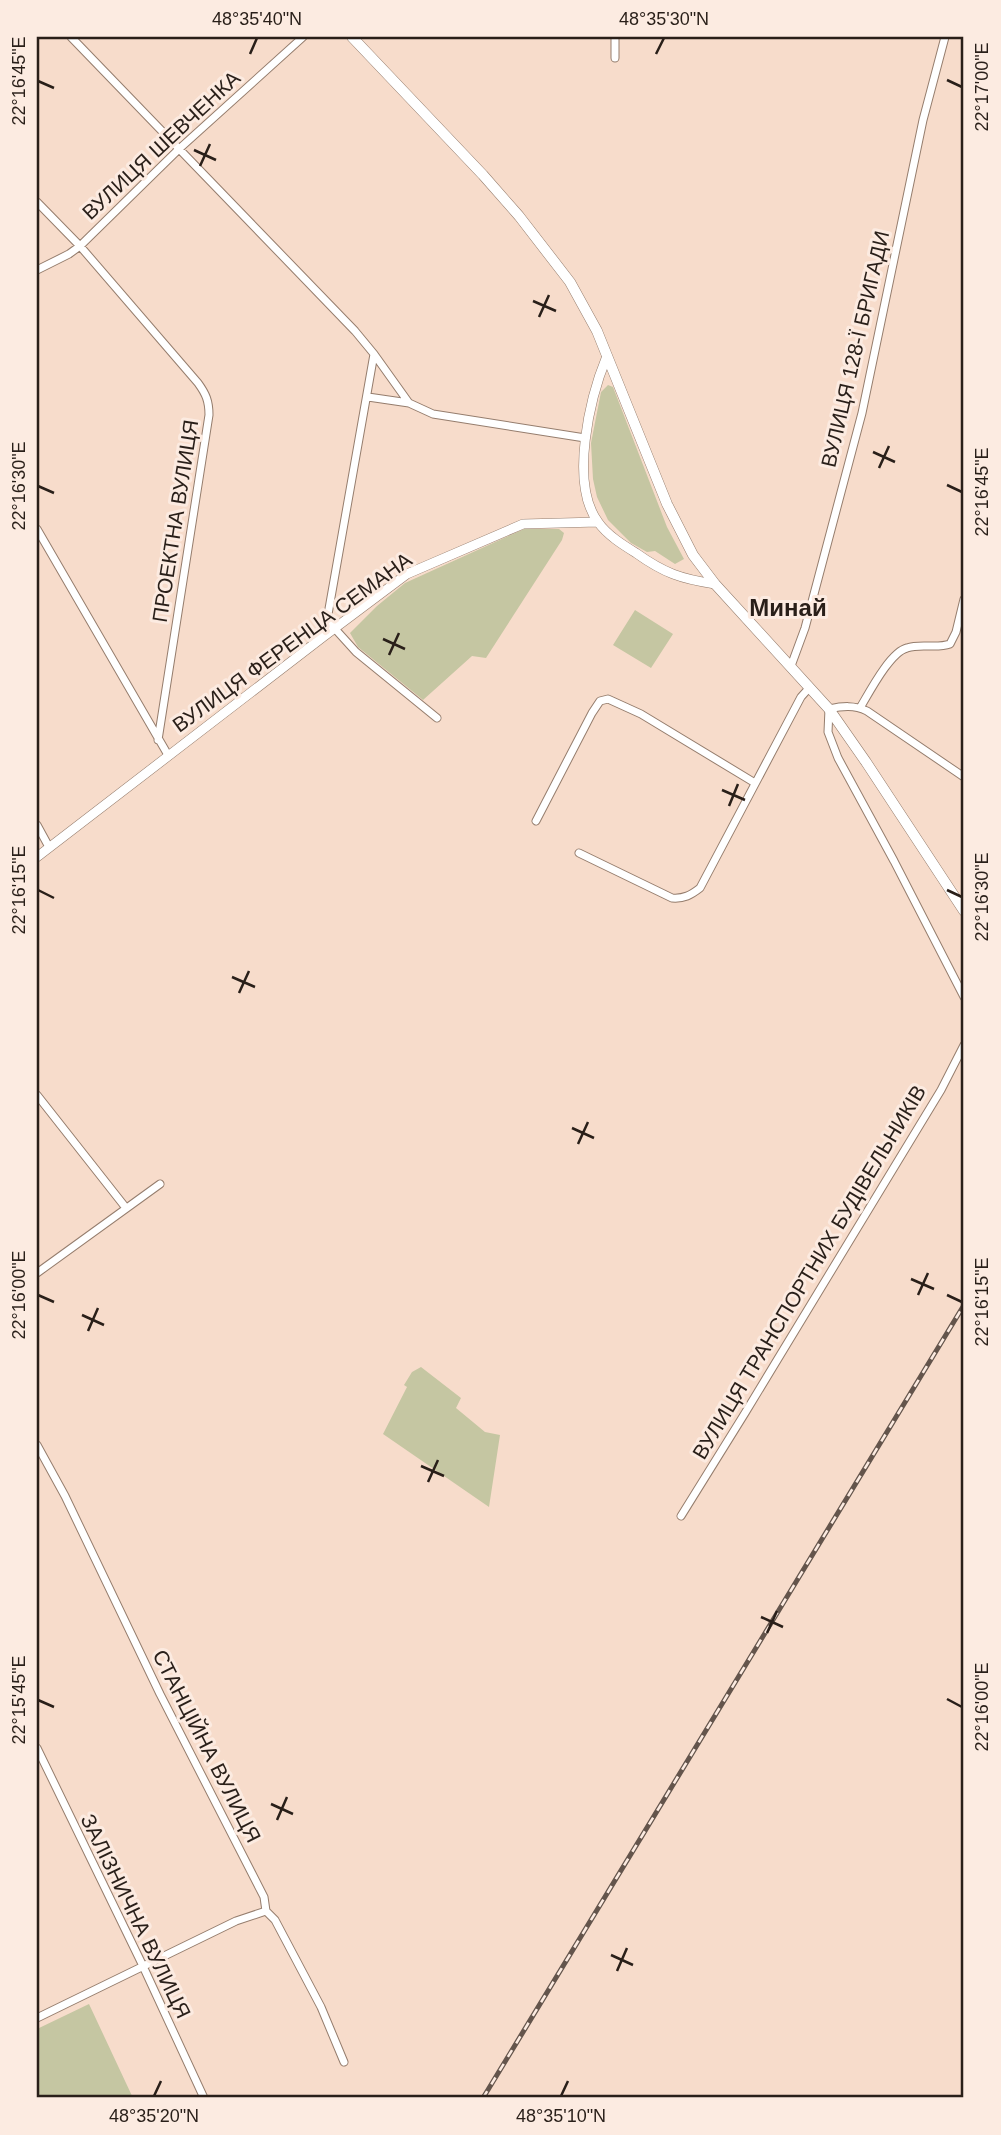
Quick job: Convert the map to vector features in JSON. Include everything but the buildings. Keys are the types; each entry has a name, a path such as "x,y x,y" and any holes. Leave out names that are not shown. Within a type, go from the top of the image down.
{"main road":[{"path":"352,37 483,174 570,282 593,323 675,523 693,555 715,584 829,709 964,911"}],"street":[{"path":"71,37 355,331 409,402"},
{"name":"ВУЛИЦЯ ШЕВЧЕНКА","path":"37,270 80,246 179,149 303,37"},
{"path":"615,37 615,58"},
{"name":"ВУЛИЦЯ 128-Ї БРИГАДИ","path":"791,666 805,628 862,413 923,120 945,37"},
{"name":"ПРОЕКТНА ВУЛИЦЯ","path":"37,202 80,246 198,383 209,403 158,740"},
{"path":"374,354 327,621 356,652 437,718"},
{"path":"607,356 594,389 585,438 588,499 598,522 621,543 654,566 686,580 715,584"},
{"path":"368,397 409,402 433,414 585,438"},
{"name":"ВУЛИЦЯ ФЕРЕНЦА СЕМАНА","path":"37,857 167,755 417,568 513,527 530,523 598,522"},
{"path":"37,529 167,755"},
{"path":"860,708 900,651 919,646 950,644 956,632 964,599"},
{"path":"579,853 668,896 683,899 700,888 801,697 810,687"},
{"path":"536,821 592,713 600,701 608,699 641,714 755,783"},
{"path":"964,777 860,708 842,706 829,709 828,732 838,758 964,997"},
{"path":"37,825 49,847"},
{"name":"ВУЛИЦЯ ТРАНСПОРТНИХ БУДІВЕЛЬНИКІВ","path":"681,1516 941,1090 964,1045"},
{"path":"37,1095 126,1208"},
{"path":"37,1273 160,1184"},
{"name":"СТАНЦІЙНА ВУЛИЦЯ","path":"37,1445 65,1496 160,1694 264,1897 266,1911 275,1920 321,2007 344,2062"},
{"name":"ЗАЛІЗНИЧНА ВУЛИЦЯ","path":"37,1748 204,2098"},
{"path":"37,2018 236,1921 266,1911"}],"green space":[{"path":"608,385 613,387 667,527 684,559 675,564 655,551 647,552 631,543 608,520 597,497 591,443 601,392"},
{"path":"524,529 559,529 564,533 486,658 472,656 423,700 358,647 350,633 405,583"},
{"path":"635,610 673,634 651,668 613,645"},
{"path":"421,1367 461,1398 456,1408 485,1432 500,1435 489,1507 383,1434 407,1387 404,1385 412,1372"},
{"path":"89,2004 133,2098 37,2098 37,2029"}],"railway":[{"path":"483,2098 964,1305"}],"district":[{"name":"Минай","path":"788,607"}]}
